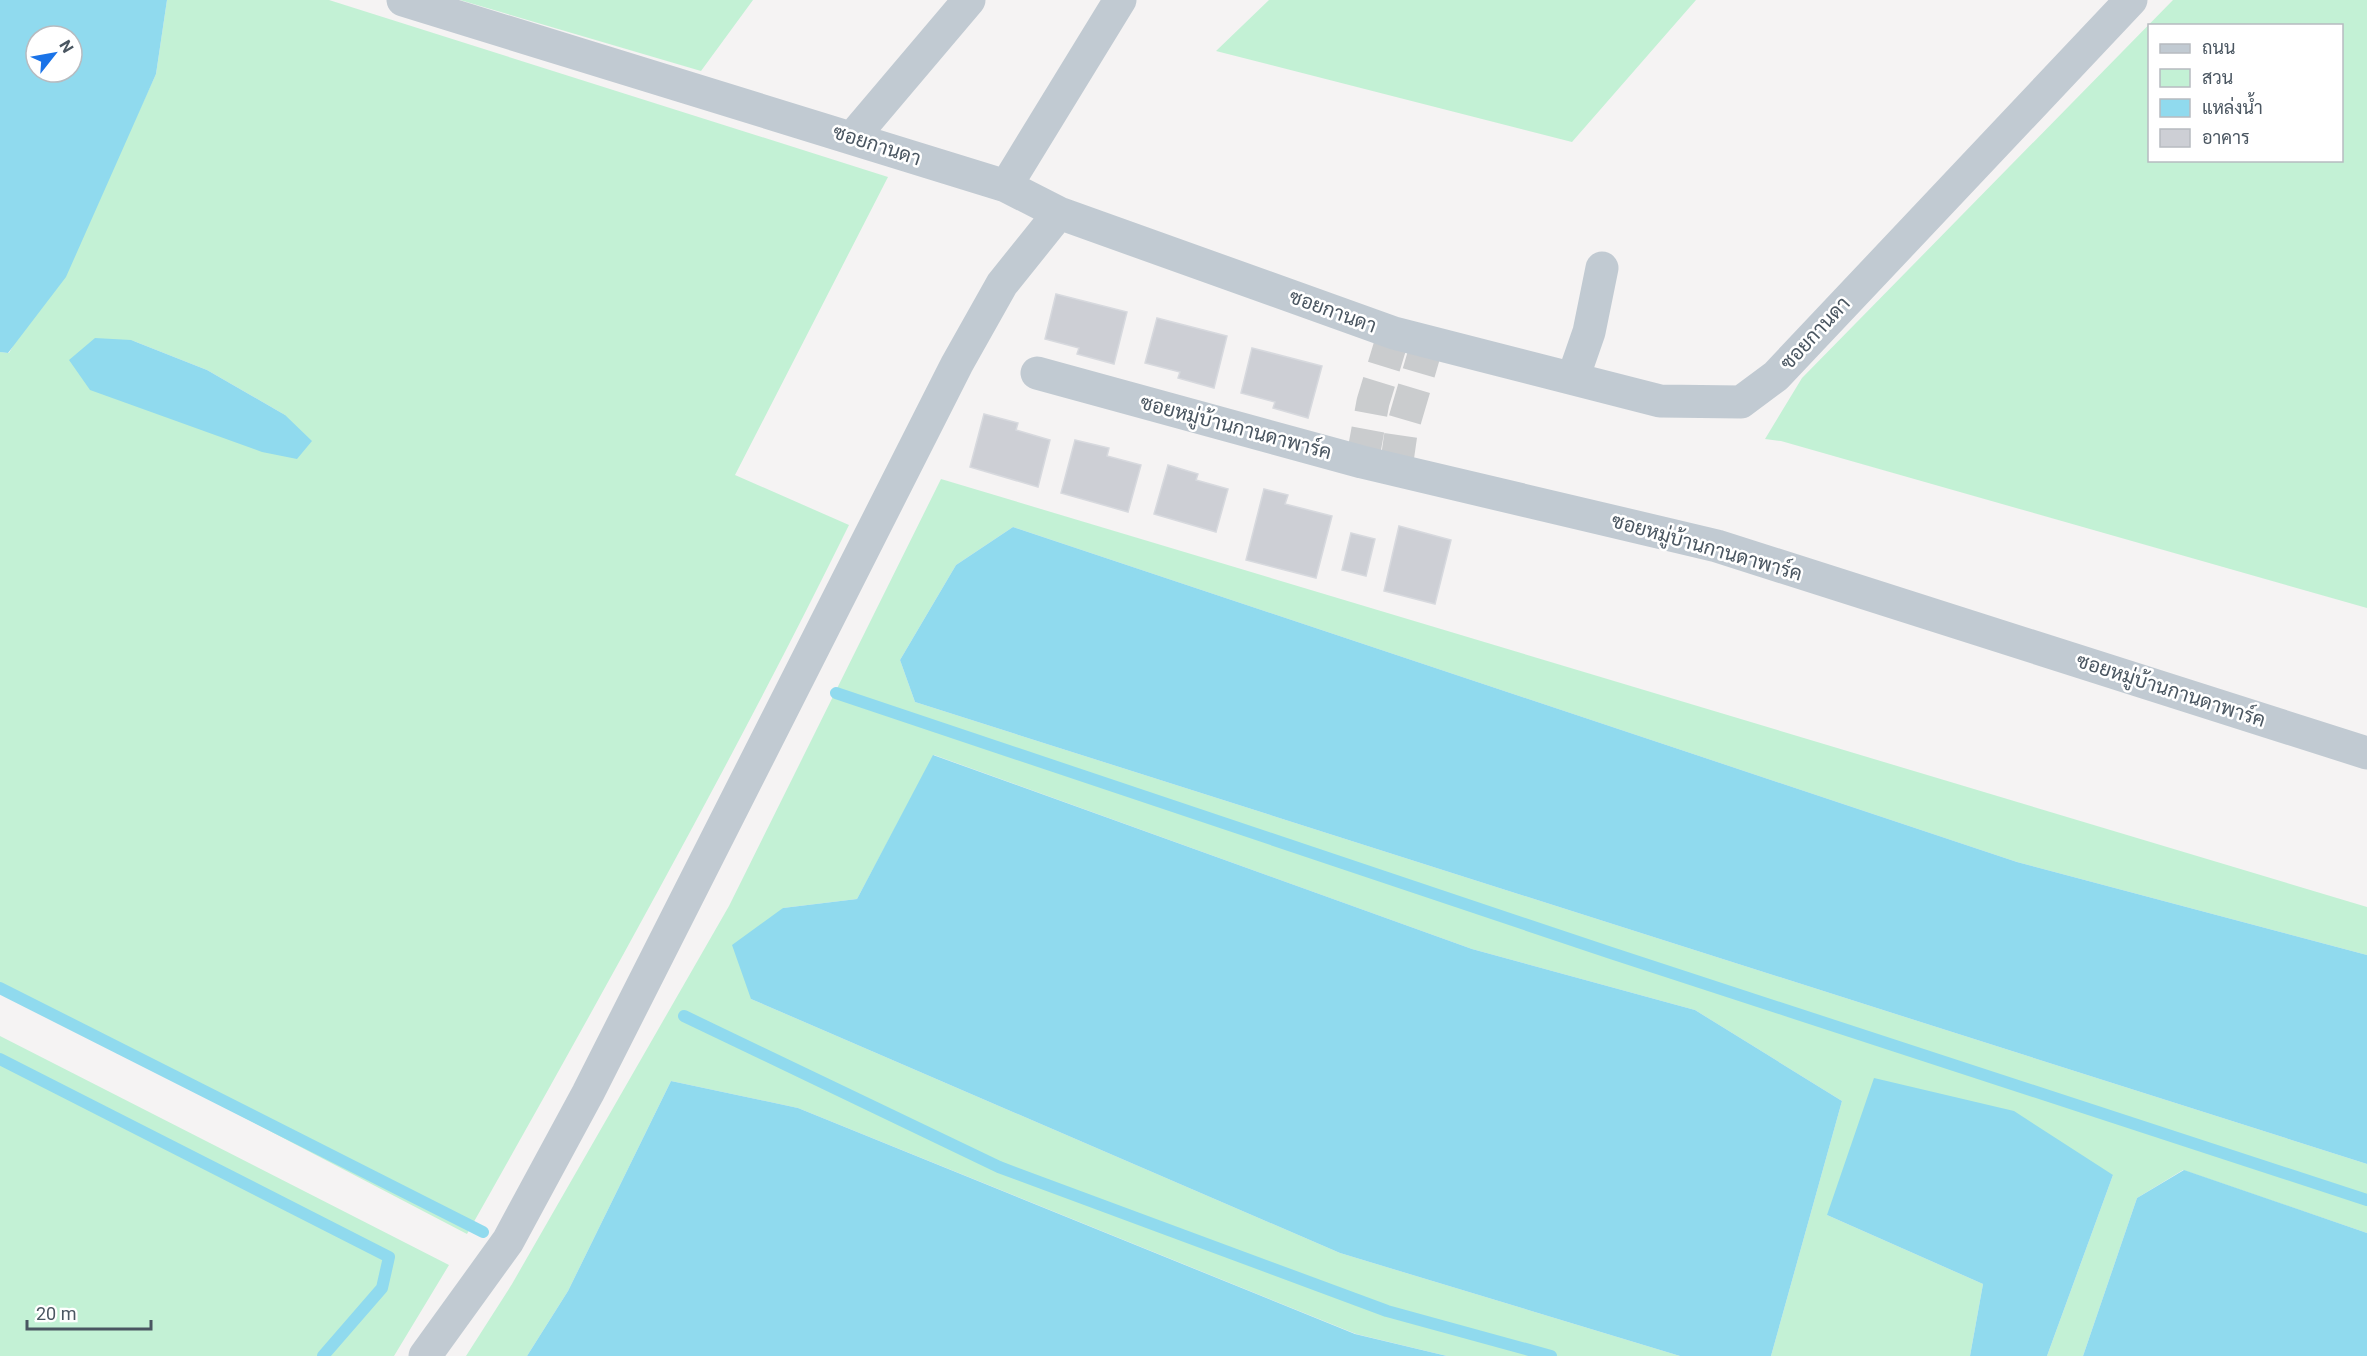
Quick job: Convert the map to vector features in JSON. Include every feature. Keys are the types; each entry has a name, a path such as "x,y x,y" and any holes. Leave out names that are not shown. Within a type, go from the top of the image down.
{"street":[{"name":"ซอยกานดา","path":"404,0 854,137 1006,186 1059,213 1394,333 1660,400 1741,402 1776,376 2131,0"},
{"path":"854,137 969,0"},
{"path":"1006,186 1119,0"},
{"path":"425,1356 508,1241 594,1083 957,364 1002,284 1059,213"},
{"path":"1573,378 1589,332 1602,268"},
{"name":"ซอยหมู่บ้านกานดาพาร์ค","path":"1037,374 1362,462 1717,546 2367,753"}],"green space":[{"path":"167,0 329,0 888,177 735,475 849,525 711,794 467,1234 0,990 0,352 9,353 122,148 156,74","holes":["131,340 207,370 285,415"]},
{"path":"460,0 753,0 701,71"},
{"path":"1269,0 1696,0 1572,142 1216,51"},
{"path":"2173,0 2367,0 2367,608 1781,441 1765,439 1802,378 2148,25 2148,162 2343,162 2343,24 2149,24"},
{"path":"941,479 2367,907 2367,955 2017,862 1013,527 956,565 900,660 915,702 2367,1164 2367,1233 2183,1170 2137,1198 2083,1356 2047,1356 2113,1175 1827,1215 1983,1284 1970,1356 1771,1356 1842,1101 1695,1010 1472,949 934,755 857,899 783,908 751,999 1340,1253 1680,1356 1447,1356 1356,1334 798,1108 671,1081 568,1291 527,1356 466,1356 512,1284 729,906"},
{"path":"0,1036 449,1265 394,1356 0,1356"}],"water":[{"path":"0,0 167,0 156,74 66,277 8,353 0,352"},
{"path":"95,338 131,340 207,370 285,415 312,441 297,459 262,452 90,390 69,360"},
{"path":"1013,527 2017,862 2367,955 2367,1164 915,702 900,660 956,565"},
{"path":"933,755 1472,949 1695,1010 1842,1101 1771,1356 1680,1356 1340,1253 751,999 732,945 783,908 857,899"},
{"path":"1874,1078 2014,1111 2113,1175 2047,1356 1970,1356 1983,1284 1827,1215"},
{"path":"671,1081 798,1108 1355,1334 1447,1356 527,1356 568,1291"},
{"path":"2184,1170 2367,1233 2367,1356 2083,1356 2137,1198"}],"building":[{"path":"1056,294 1127,312 1114,364 1077,354 1079,348 1045,339"},
{"path":"1157,318 1227,336 1214,388 1178,378 1180,372 1145,363"},
{"path":"1252,348 1322,366 1308,418 1273,408 1275,402 1241,393"},
{"path":"984,414 1018,423 1016,430 1050,440 1038,487 970,467"},
{"path":"1075,440 1109,448 1107,456 1141,465 1128,512 1061,493"},
{"path":"1168,465 1198,474 1196,480 1228,489 1216,532 1154,514"},
{"path":"1264,489 1288,495 1285,504 1332,516 1316,578 1246,560"},
{"path":"1399,526 1451,540 1435,604 1384,591"},
{"path":"1351,533 1375,539 1366,576 1342,570"}],"waterway":[{"path":"836,693 1611,953 2367,1200"},
{"path":"0,988 483,1232"},
{"path":"684,1016 999,1167 1387,1311 1551,1356"},
{"path":"0,1059 389,1257 382,1288 323,1356"}],"tunnel":[{"path":"1362,462 1373,402 1394,333"},
{"path":"1396,468 1401,433 1428,341"}]}
